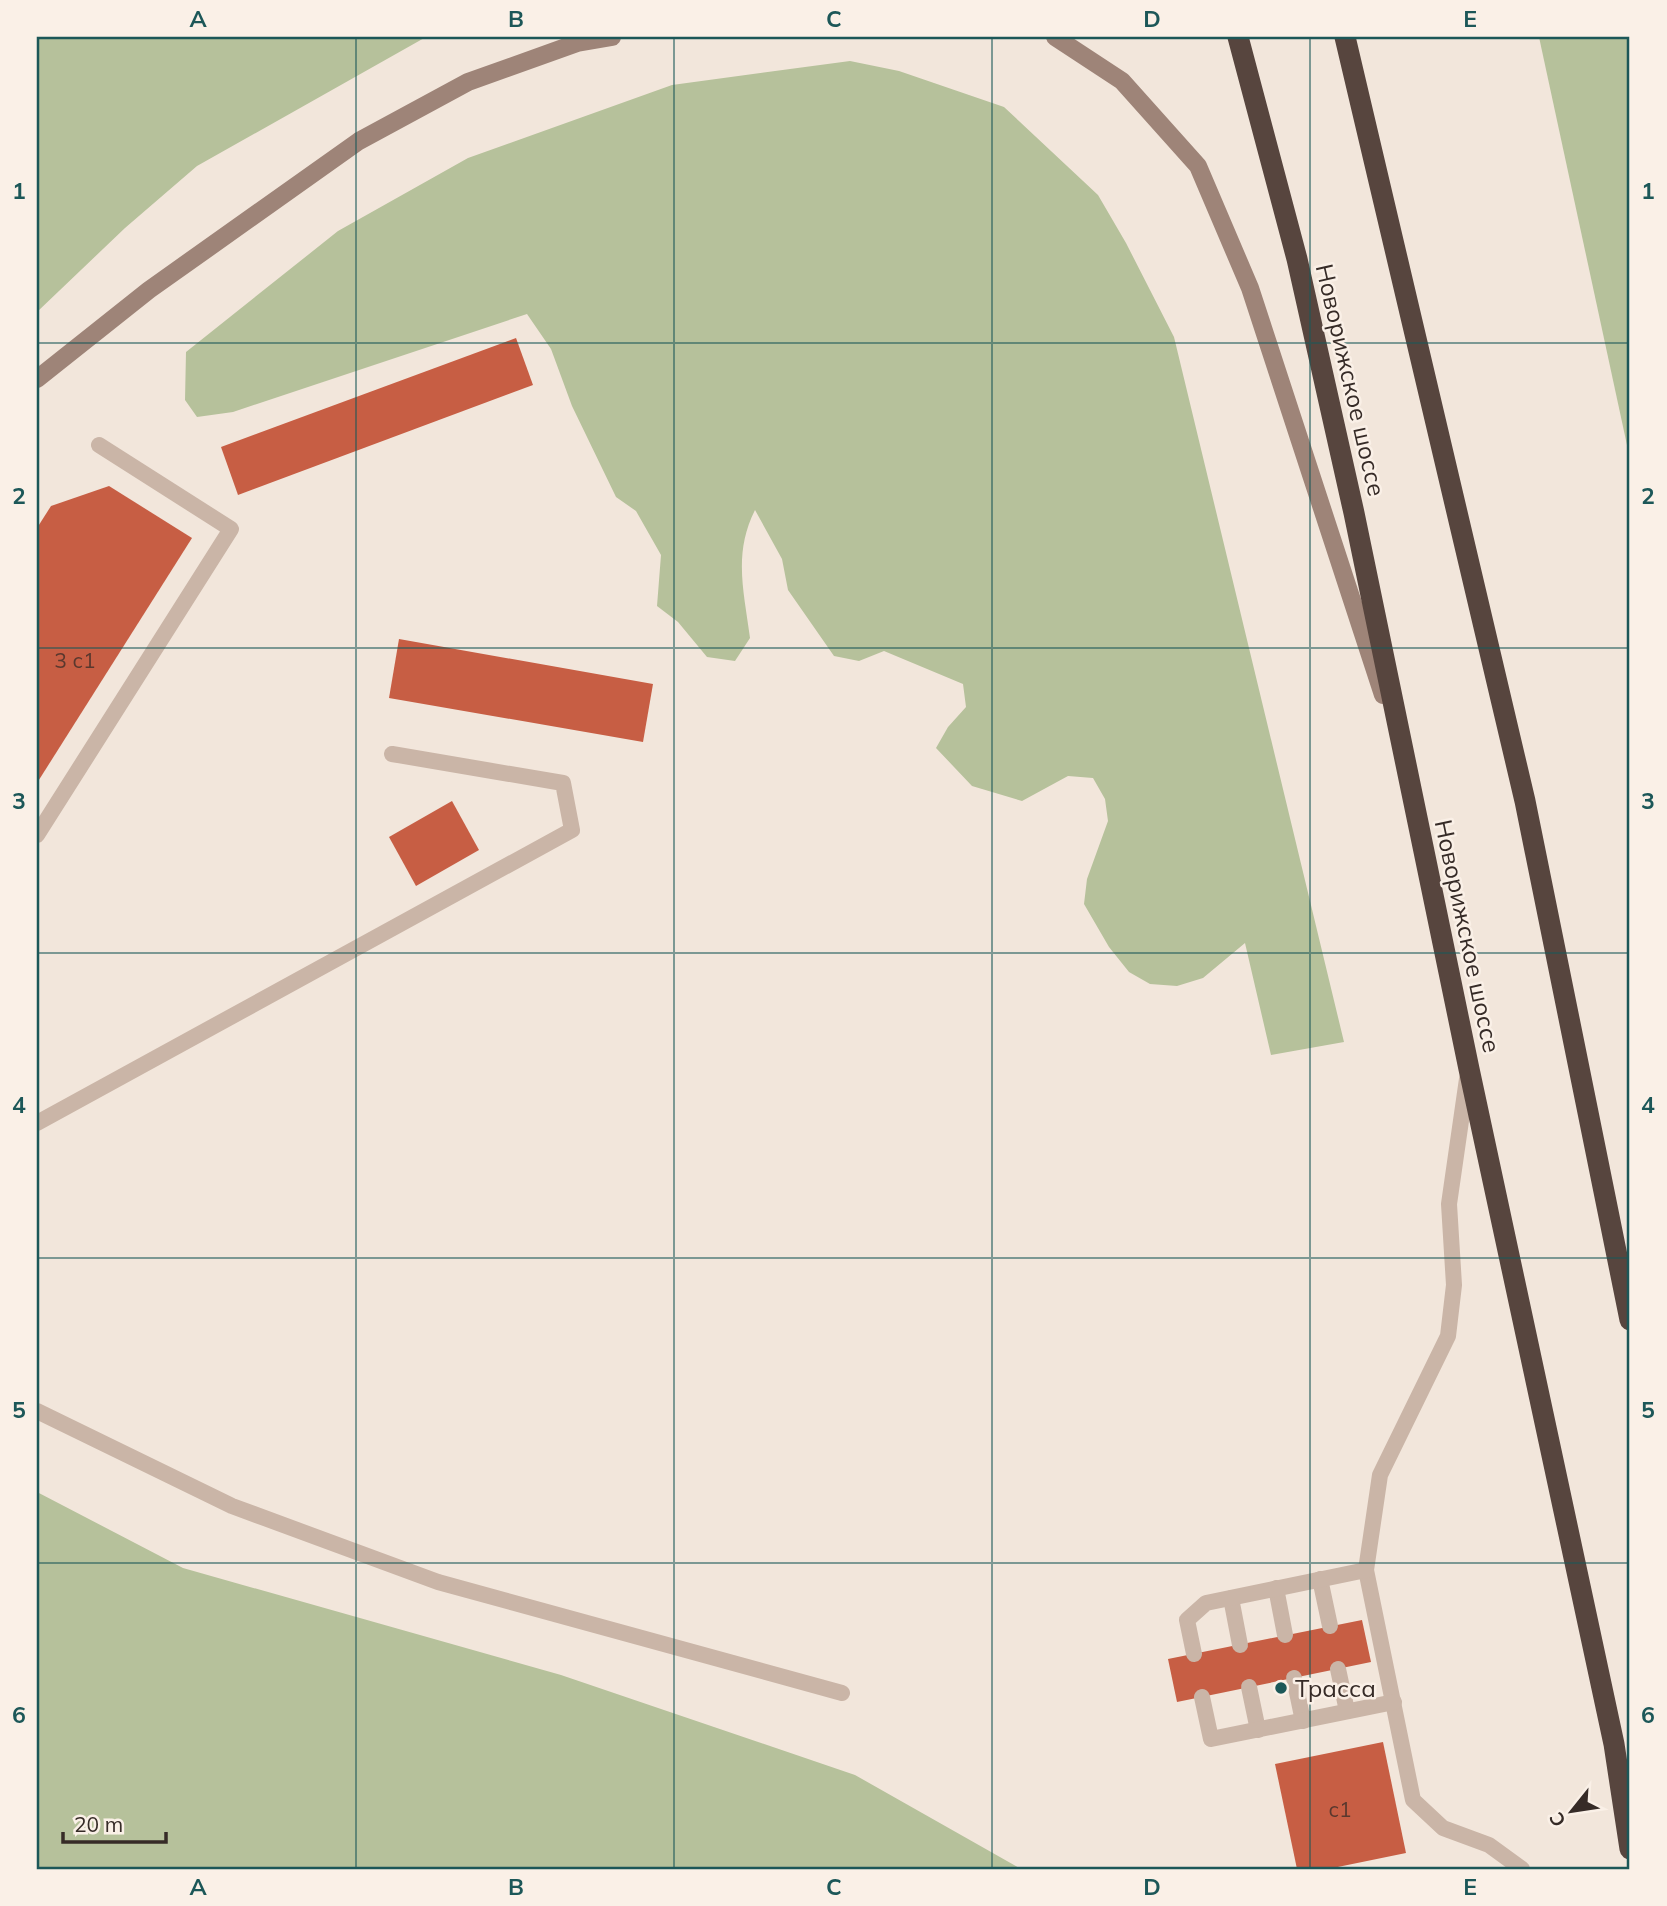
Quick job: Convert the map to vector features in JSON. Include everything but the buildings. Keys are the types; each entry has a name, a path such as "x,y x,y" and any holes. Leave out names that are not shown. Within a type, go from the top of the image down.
{"highway":[{"name":"Новорижское шоссе","path":"1238,37 1297,259 1354,513 1469,1069 1614,1744 1630,1849"},
{"path":"1345,38 1525,801 1630,1320"}],"main road":[{"path":"37,379 149,290 359,141 468,82 577,43 612,37"},
{"path":"1055,37 1122,81 1198,166 1250,288 1403,755"}],"lane":[{"path":"37,835 231,529 99,445"},
{"path":"37,1123 572,830 562,783 392,754"},
{"path":"1469,1069 1449,1204 1454,1285 1448,1336 1380,1475 1366,1570 1413,1800 1443,1828 1489,1845 1522,1869"},
{"path":"37,1410 232,1506 438,1583 842,1693"},
{"path":"1194,1654 1187,1620 1206,1603 1366,1570"},
{"path":"1320,1580 1330,1626"},
{"path":"1276,1588 1285,1635"},
{"path":"1231,1598 1240,1645"},
{"path":"1338,1669 1347,1711"},
{"path":"1294,1678 1303,1721"},
{"path":"1249,1687 1258,1730"},
{"path":"1202,1696 1211,1739 1394,1702"}],"green space":[{"path":"37,37 426,37 197,166 125,228 37,312"},
{"path":"1539,37 1630,37 1630,459"},
{"path":"850,61 899,71 1004,107 1098,195 1174,337 1344,1042 1271,1055 1245,943 1203,978 1177,986 1150,984 1129,972 1109,947 1084,904 1087,879 1108,821 1105,799 1093,778 1068,776 1022,801 972,786 936,748 948,727 966,707 963,684 884,651 859,661 834,656 788,590 782,559 755,510 748,526 742,557 750,638 735,661 707,657 678,622 657,606 661,555 636,511 616,497 572,406 551,349 527,314 233,412 197,417 185,400 186,352 338,231 468,158 672,85"},
{"path":"37,1492 183,1568 561,1675 855,1775 1021,1869 37,1869"}],"place":[{"name":"Трасса","path":"1281,1688"}]}
